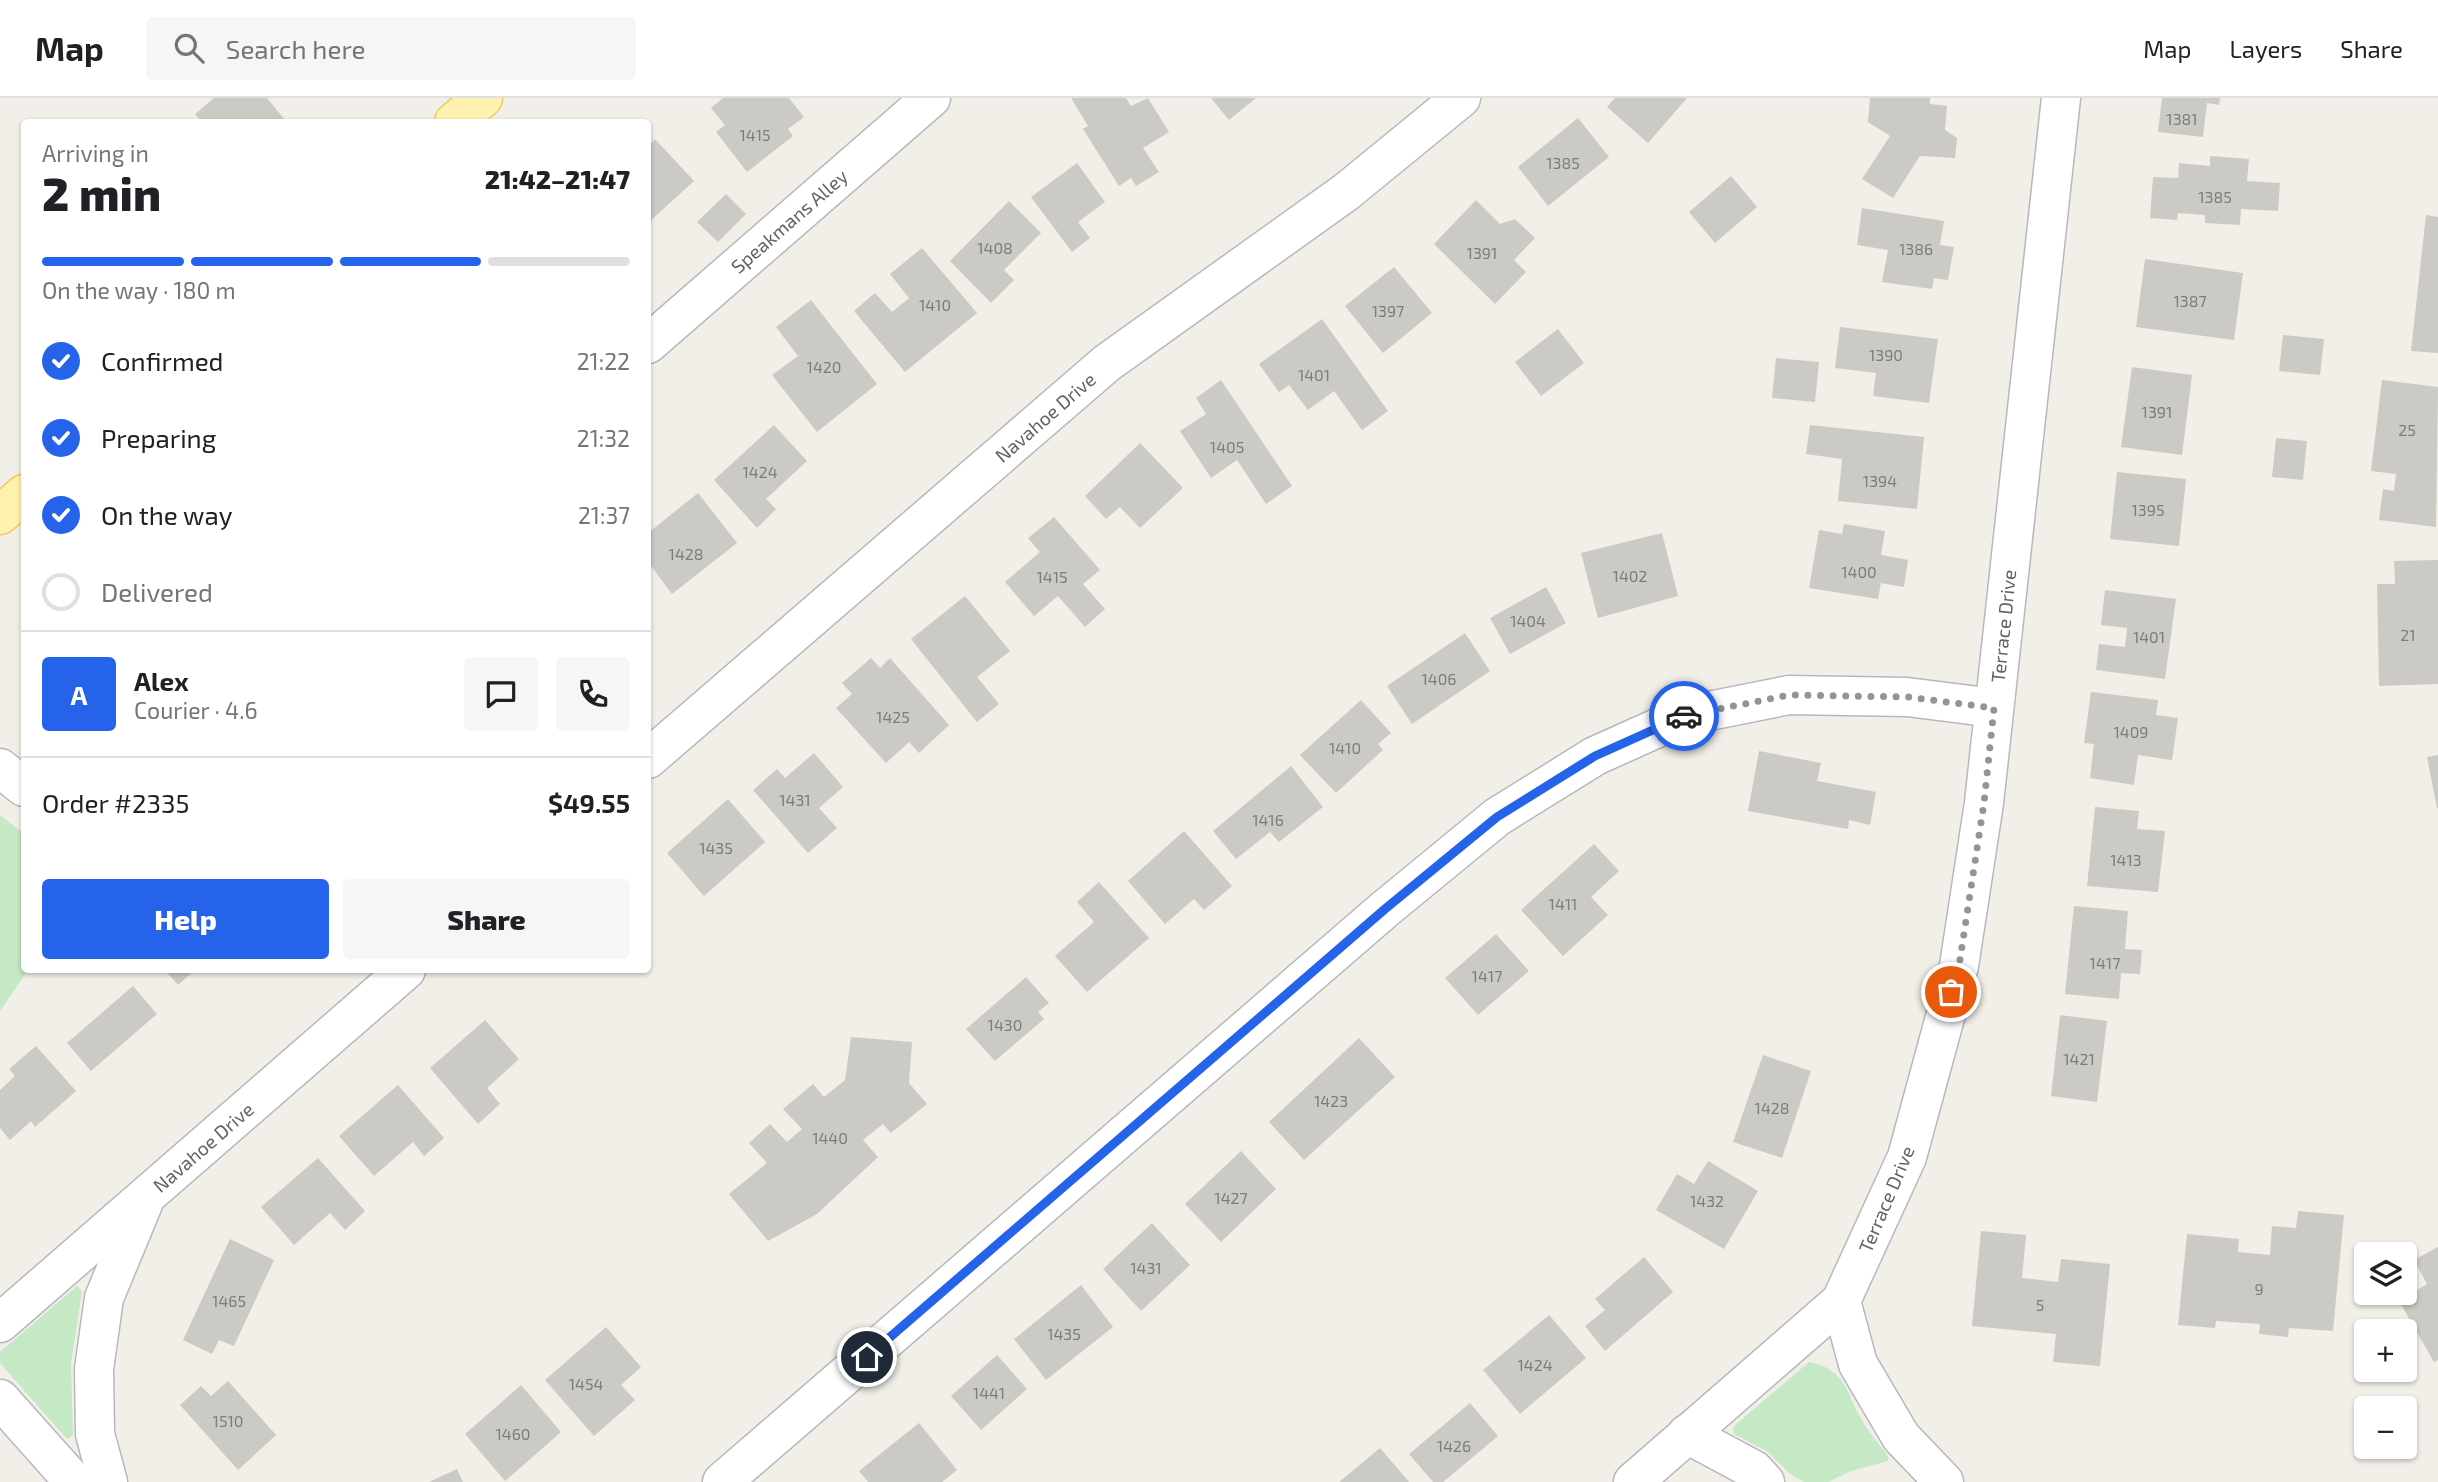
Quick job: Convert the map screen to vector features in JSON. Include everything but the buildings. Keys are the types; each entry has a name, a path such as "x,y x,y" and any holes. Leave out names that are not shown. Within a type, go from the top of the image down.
{"main road":[{"path":"458,119 483,98"},
{"path":"0,515 21,497"}],"street":[{"name":"Speakmans Alley","path":"651,341 932,98"},
{"name":"Navahoe Drive","path":"651,756 1107,363 1346,192 1461,98"},
{"name":"Terrace Drive","path":"1633,1482 1841,1301 1907,1157 1959,966 1984,803 2061,98"},
{"path":"722,1482 1385,909 1497,817 1595,756 1684,716 1789,695 1908,697 1994,708"},
{"path":"0,768 21,785"},
{"name":"Navahoe Drive","path":"0,1323 403,973"},
{"path":"108,1482 95,1434 94,1368 104,1298 146,1197"},
{"path":"1841,1301 1858,1364 1900,1437 1944,1482"},
{"path":"0,1399 74,1482"},
{"path":"1688,1434 1754,1470 1765,1482"}],"green space":[{"path":"0,815 21,832 21,973 26,973 0,1011"},
{"path":"77,1286 82,1291 71,1364 73,1435 67,1439 0,1363 0,1352"},
{"path":"1809,1362 1838,1376 1865,1425 1888,1456 1888,1461 1851,1471 1828,1482 1804,1482 1789,1473 1768,1452 1734,1434 1733,1427"}],"way so far":[{"path":"1684,716 1789,695 1908,697 1994,708 1984,803 1959,966 1951,992"}],"route":[{"path":"867,1357 1385,909 1497,817 1595,756 1684,716"}]}
